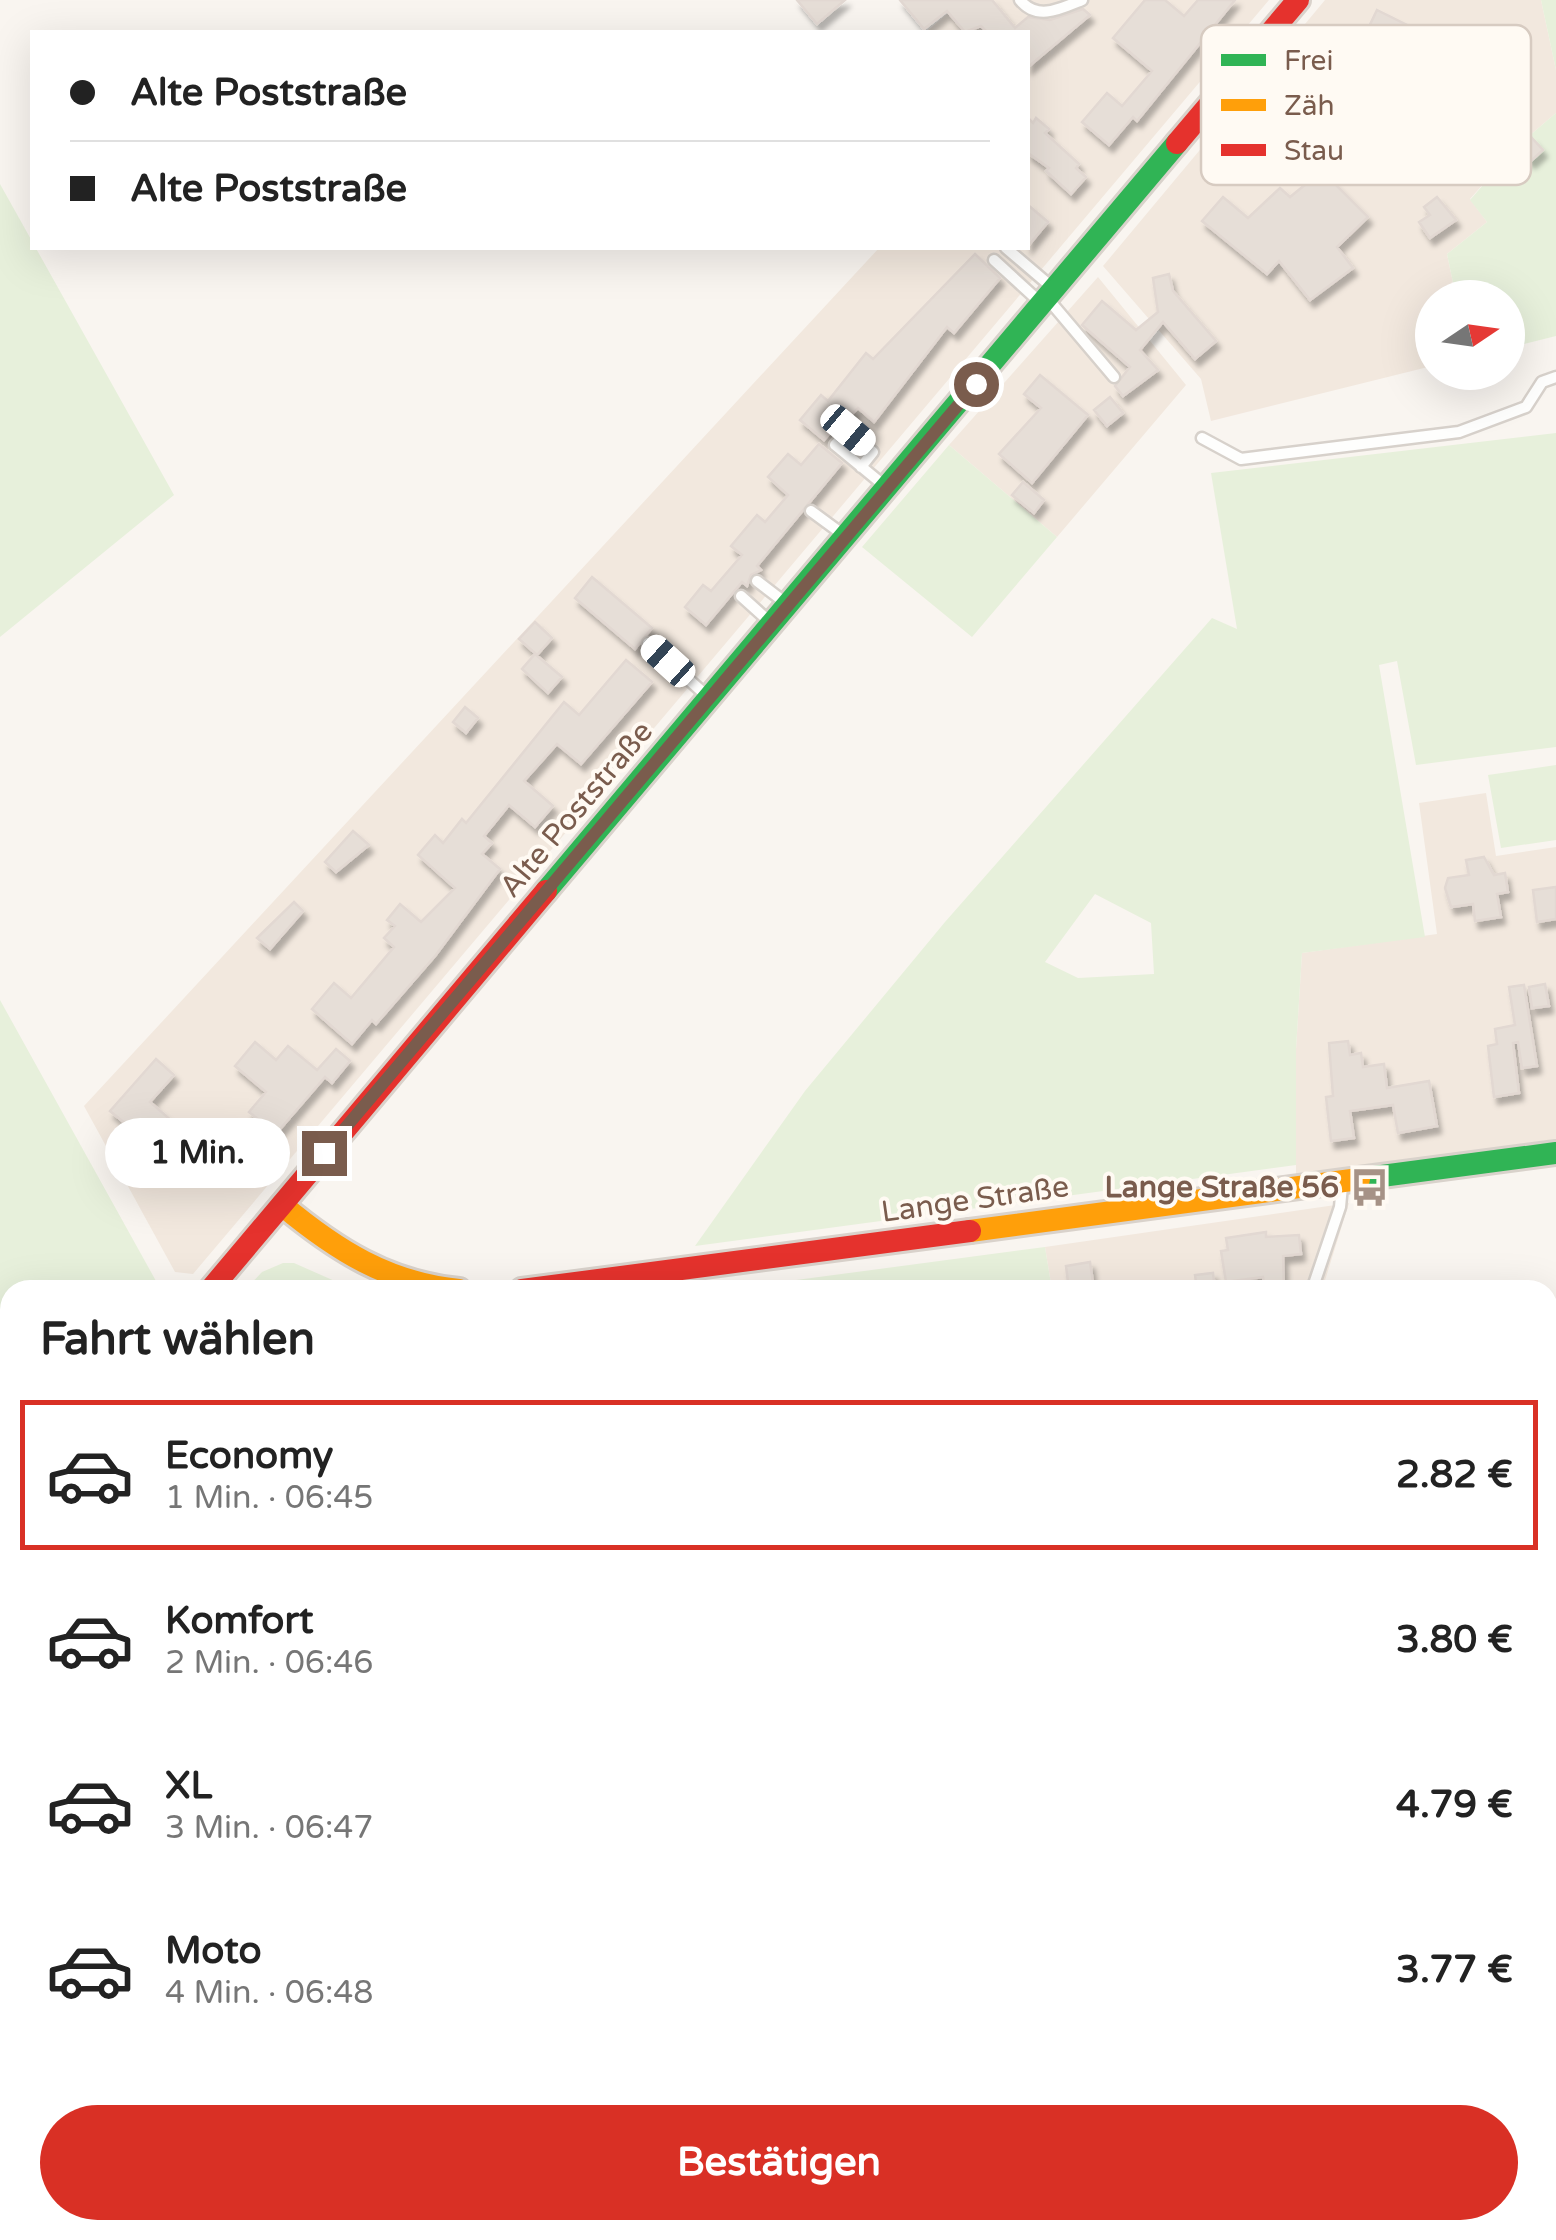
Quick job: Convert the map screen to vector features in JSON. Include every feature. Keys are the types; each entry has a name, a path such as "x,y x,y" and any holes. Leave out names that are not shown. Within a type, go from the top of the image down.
{"main road":[{"name":"Alte Poststraße","path":"1277,25 1298,0"},
{"name":"Alte Poststraße","path":"218,1280 1201,116"},
{"name":"Lange Straße","path":"596,1280 1556,1153"},
{"path":"282,1204 339,1253 366,1269 414,1280"}],"lane":[{"path":"1020,0 1036,12 1056,12 1082,0"},
{"path":"1008,250 1114,377"},
{"path":"994,260 1048,298"},
{"path":"1202,438 1240,459 1459,432 1526,407 1542,382 1556,377"},
{"path":"861,466 887,488"},
{"path":"810,511 846,536"},
{"path":"757,580 788,604"},
{"path":"741,596 772,623"},
{"path":"648,642 708,698"},
{"path":"1315,1280 1340,1208 1341,1180"}],"shaded area":[{"path":"963,0 1269,0 1248,25 1201,25 1201,81 193,1274 175,1272 84,1106 877,250 1030,250 1030,30 928,30"},
{"path":"1325,0 1541,0 1556,70 1556,113 1531,134 1531,25 1304,25"},
{"path":"1201,149 1201,185 1482,185 1470,199 1487,222 1447,254 1452,280 1415,280 1415,370 1211,421 1201,379 1103,266"},
{"path":"1098,277 1186,385 1057,537 949,445"},
{"path":"1486,793 1496,856 1556,847 1556,1139 1296,1176 1296,1049 1302,953 1437,934 1419,803"},
{"path":"1349,1203 1325,1280 1050,1280 1045,1247"}],"green space":[{"path":"1541,0 1556,0 1556,70"},
{"path":"1556,113 1556,336 1525,344 1525,280 1452,280 1447,254 1487,222 1470,200 1483,185 1531,185 1531,134"},
{"path":"0,184 30,238 30,250 37,250 174,495 0,637"},
{"path":"1556,433 1556,747 1416,765 1397,661 1379,665 1425,937 1302,953 1296,1049 1296,1165 695,1246 805,1091 945,922 1212,618 1237,629 1211,473","holes":["1095,894 1151,923 1154,974 1078,978 1045,962"]},
{"path":"949,445 1057,537 972,637 862,547"},
{"path":"1556,765 1556,840 1501,848 1488,775"},
{"path":"0,1000 155,1280 0,1280"},
{"path":"1045,1247 1050,1280 796,1280"},
{"path":"294,1263 332,1280 254,1280 262,1272"}],"building":[{"path":"797,0 845,0 817,24"},
{"path":"900,0 992,0 1015,28 1028,17 1050,20 1083,9 1090,15 1030,65 1030,30 985,30 981,26 963,30 947,11 924,29"},
{"path":"1145,0 1165,0 1184,16 1198,0 1235,0 1215,25 1201,25 1201,42 1137,121 1133,117 1109,145 1082,122 1107,93 1122,106 1152,71 1113,38"},
{"path":"1377,10 1407,25 1370,25"},
{"path":"1036,118 1049,129 1045,133 1079,164 1076,168 1086,177 1071,194 1046,171 1049,168 1030,154 1030,120 1033,123"},
{"path":"1531,139 1543,150 1531,161"},
{"path":"1305,185 1336,185 1368,217 1337,247 1353,268 1310,300 1279,261 1267,274 1202,221 1223,197 1248,218 1280,188 1290,197"},
{"path":"1437,197 1456,220 1430,238 1419,222 1430,215 1424,207"},
{"path":"1030,207 1048,222 1030,244"},
{"path":"975,254 1000,278 954,333 947,327 874,422 858,408 850,416 847,413 824,440 800,420 821,395 828,401 866,353 873,359"},
{"path":"1169,274 1173,291 1216,341 1195,359 1163,322 1140,350 1158,370 1123,396 1115,386 1130,367 1082,325 1102,301 1136,330 1158,312 1153,278"},
{"path":"1040,375 1088,415 1032,483 999,454 1041,408 1024,394"},
{"path":"1110,397 1123,413 1107,426 1094,410"},
{"path":"819,444 842,463 757,566 761,570 751,575 747,586 742,582 706,625 685,607 703,585 711,591 742,555 731,546 757,515 765,522 788,495 768,477 788,454 801,465"},
{"path":"1023,482 1044,500 1034,513 1012,495"},
{"path":"592,577 652,628 635,649 575,598"},
{"path":"535,622 552,638 537,655 519,639"},
{"path":"535,654 562,677 548,693 522,669"},
{"path":"626,660 652,682 581,764 557,744 524,781 553,806 535,827 509,805 484,836 492,843 482,854 500,869 435,956 376,1024 372,1020 352,1044 312,1009 334,983 351,998 394,947 384,938 395,926 387,920 400,904 421,922 455,888 418,855 435,835 443,843 462,819 466,823 564,702 579,715"},
{"path":"465,707 478,718 466,733 453,722"},
{"path":"353,831 369,845 336,872 325,862"},
{"path":"1484,857 1494,875 1505,873 1508,892 1497,894 1501,917 1475,921 1473,904 1451,907 1445,888 1448,878 1469,875 1466,860"},
{"path":"1556,887 1556,919 1537,922 1533,890"},
{"path":"294,902 303,911 270,949 257,938"},
{"path":"1545,984 1549,1006 1532,1008 1529,987"},
{"path":"1524,985 1537,1066 1522,1068 1518,1042 1513,1043 1519,1093 1494,1097 1488,1046 1497,1044 1495,1029 1515,1025 1509,987"},
{"path":"1348,1041 1350,1055 1361,1053 1363,1067 1384,1064 1387,1088 1429,1081 1437,1126 1398,1133 1393,1105 1350,1111 1354,1138 1331,1141 1326,1097 1333,1096 1329,1043"},
{"path":"255,1042 276,1060 288,1046 317,1070 336,1049 350,1061 332,1083 325,1077 275,1135 265,1125 258,1126 258,1119 249,1112 266,1092 235,1066"},
{"path":"156,1059 174,1075 150,1102 189,1136 169,1159 110,1111"},
{"path":"1266,1232 1266,1237 1299,1235 1301,1254 1283,1256 1284,1280 1226,1280 1221,1251 1228,1250 1226,1238"},
{"path":"1090,1262 1093,1280 1068,1280 1066,1266"},
{"path":"1213,1273 1214,1280 1196,1280 1195,1275"}],"traffic: fast":[{"path":"546,891 1177,143"},
{"path":"1359,1179 1556,1153"}],"traffic: slow":[{"path":"970,1231 1359,1179"},
{"path":"282,1205 343,1250 409,1280"}],"traffic: jam":[{"path":"1277,25 1298,0"},
{"path":"1177,143 1201,115"},
{"path":"218,1280 546,891"},
{"path":"598,1280 970,1231"}],"place":[{"name":"Lange Straße 56","path":"1369,1187"}],"route":[{"path":"324,1153 976,384"}]}
